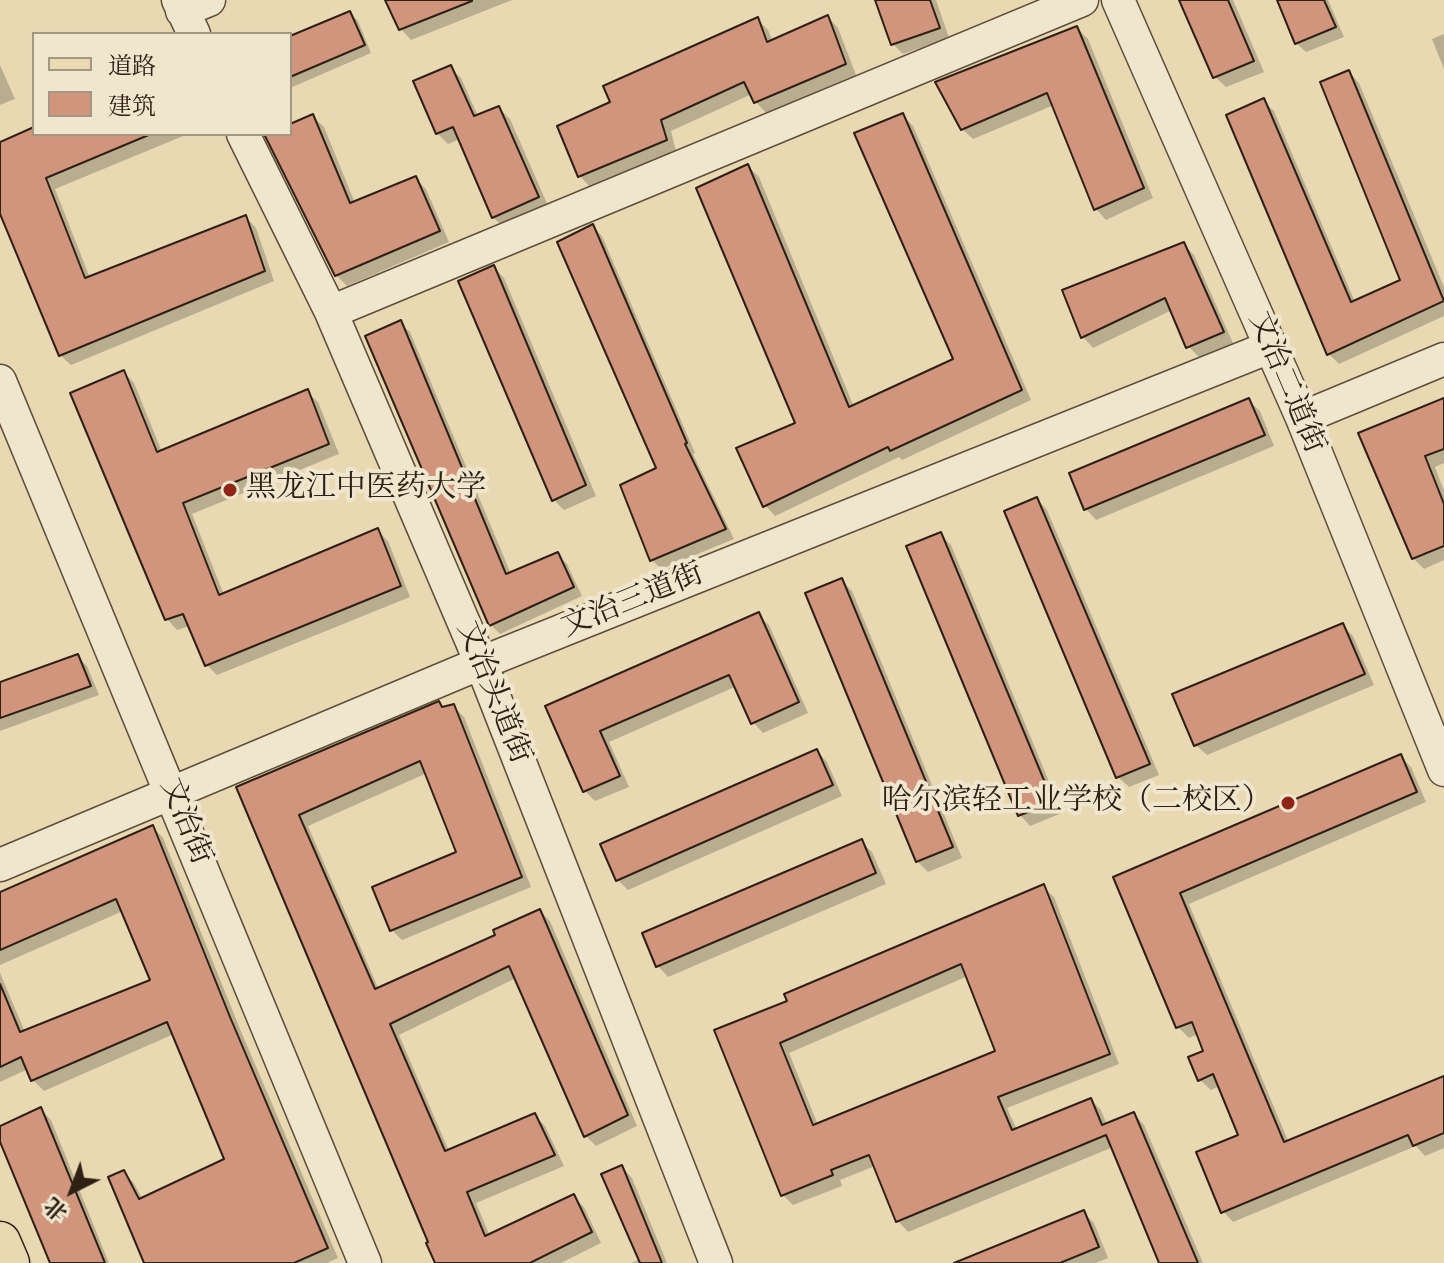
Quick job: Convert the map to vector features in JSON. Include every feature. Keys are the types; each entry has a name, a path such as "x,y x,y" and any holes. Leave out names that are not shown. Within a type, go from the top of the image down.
{"main road":[{"path":"0,1242 9,1263"}],"street":[{"path":"331,312 1082,0"},
{"name":"文治二道街","path":"1118,0 1302,418 1444,770"},
{"name":"文治头道街","path":"244,136 331,312 481,663 716,1263"},
{"name":"文治三道街","path":"0,865 481,663 1270,347"},
{"path":"1302,418 1444,359"},
{"name":"文治街","path":"0,381 365,1263"}],"building":[{"path":"385,0 472,0 472,1 399,30"},
{"path":"875,0 930,0 940,28 891,45"},
{"path":"1179,0 1228,0 1254,61 1213,78"},
{"path":"1277,0 1324,0 1336,27 1295,44"},
{"path":"350,11 365,45 292,76 292,35"},
{"path":"828,15 846,64 754,103 744,82 661,120 667,140 578,177 557,126 610,102 603,86 758,17 767,42"},
{"path":"1077,26 1144,188 1094,210 1047,93 961,130 935,82"},
{"path":"451,65 474,116 499,106 539,197 492,218 453,127 436,134 413,81"},
{"path":"1349,70 1444,301 1327,355 1226,115 1264,98 1351,302 1400,280 1320,82"},
{"path":"903,113 1022,390 890,451 888,447 763,507 736,448 795,423 696,188 748,164 849,407 953,359 854,133"},
{"path":"313,114 350,203 416,176 440,231 335,276 265,136 292,136 292,123"},
{"path":"32,128 32,136 146,136 46,178 85,278 246,215 265,271 59,356 0,214 0,142"},
{"path":"593,224 685,444 726,529 650,561 620,485 656,468 557,242"},
{"path":"1184,242 1224,332 1186,348 1165,298 1081,338 1062,290"},
{"path":"494,265 586,485 552,501 458,281"},
{"path":"401,320 506,574 558,552 574,587 489,626 365,336"},
{"path":"124,370 157,452 308,389 329,444 183,503 219,595 378,528 401,586 205,666 183,614 165,620 70,393"},
{"path":"1249,398 1265,435 1084,510 1069,473"},
{"path":"1444,398 1444,449 1425,456 1444,504 1444,546 1412,559 1358,433"},
{"path":"1037,497 1150,764 1116,778 1004,511"},
{"path":"941,532 1053,802 1018,816 906,546"},
{"path":"842,578 953,847 916,862 805,593"},
{"path":"759,612 799,702 751,724 729,675 600,731 620,776 583,792 545,706"},
{"path":"1343,623 1365,674 1194,746 1172,694"},
{"path":"78,654 91,686 0,718 0,682"},
{"path":"439,701 442,707 454,704 522,877 390,931 372,887 456,852 420,761 299,815 375,989 495,935 493,930 540,909 628,1115 584,1137 509,966 390,1024 445,1151 535,1113 555,1155 467,1192 485,1236 574,1194 592,1232 530,1263 435,1263 236,787"},
{"path":"817,749 833,785 616,881 600,844"},
{"path":"1401,754 1417,792 1180,893 1284,1142 1444,1076 1444,1133 1413,1146 1408,1135 1221,1213 1196,1152 1238,1135 1213,1074 1198,1081 1188,1057 1203,1051 1192,1022 1176,1028 1113,877"},
{"path":"153,825 328,1248 294,1263 144,1263 108,1177 124,1170 139,1199 224,1159 167,1022 31,1081 21,1057 0,1067 0,984 20,1032 150,980 116,899 0,950 0,892"},
{"path":"862,839 876,873 656,967 642,933"},
{"path":"1044,884 1110,1054 998,1097 1012,1130 1091,1098 1102,1125 1134,1112 1198,1263 1159,1263 1106,1135 896,1222 869,1155 831,1170 833,1175 781,1196 714,1030 787,1001 784,994","holes":["961,964 995,1051 813,1125 780,1043"]},
{"path":"41,1107 105,1263 50,1263 0,1142 0,1126"},
{"path":"622,1165 662,1263 640,1263 601,1174"},
{"path":"1084,1210 1099,1247 1060,1263 954,1263"}],"place":[{"name":"黑龙江中医药大学","path":"230,490"},
{"name":"哈尔滨轻工业学校（二校区）","path":"1288,803"}]}
